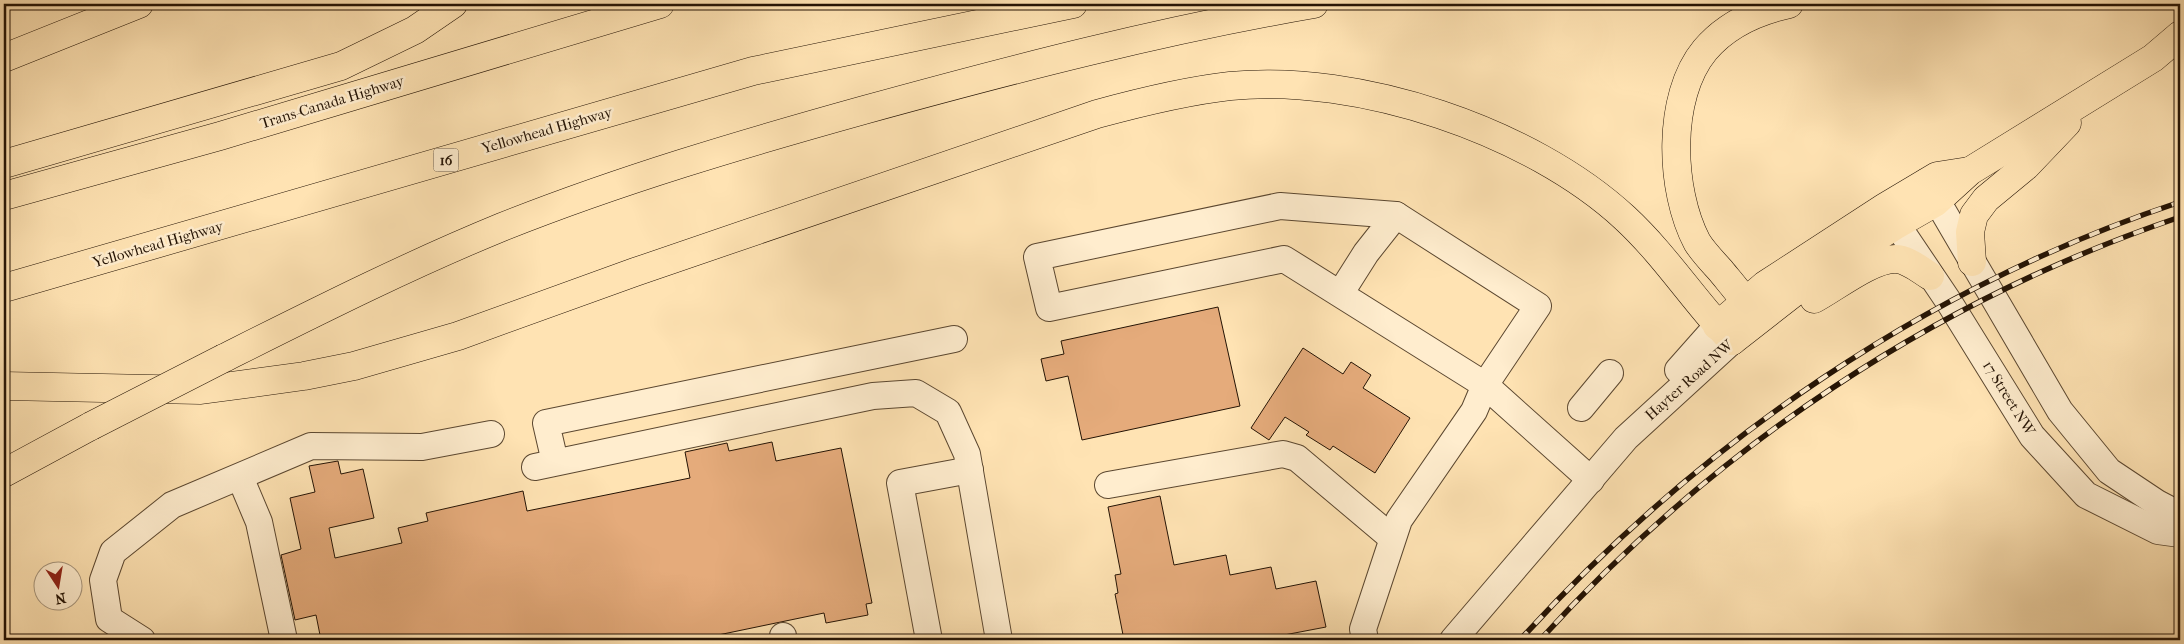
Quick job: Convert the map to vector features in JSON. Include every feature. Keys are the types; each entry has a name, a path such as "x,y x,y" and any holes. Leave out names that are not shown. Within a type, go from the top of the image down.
{"main road":[{"path":"4,58 139,4"},
{"path":"4,164 341,66 415,30 454,4"},
{"name":"Trans-Canada Highway","path":"4,196 220,136 660,4"},
{"name":"Yellowhead Highway","path":"4,288 753,71 1073,4"},
{"path":"4,473 224,358 382,280 501,228 678,165 953,85 1088,52 1314,4"},
{"path":"1790,4 1760,11 1734,25 1705,50 1693,68 1682,98 1676,130 1682,206 1698,242 1758,309 1814,299 1880,263 1895,259 1908,262 1930,276"},
{"path":"1972,262 1970,232 1974,215 1986,199 2026,166 2096,94 2153,58 2180,35"},
{"path":"4,386 201,390 304,376 354,366 458,336 635,272 1097,114 1166,96 1231,86 1307,86 1364,93 1467,124 1545,160 1582,184 1625,218 1666,261 1725,333"},
{"name":"Hayter Road NW","path":"1725,333 1891,216 1931,192 1937,176 1970,171 2096,94"},
{"path":"4,456 91,426"}],"street":[{"path":"1931,192 2060,411 2109,471 2157,503 2180,515"},
{"path":"1365,640 1362,629 1399,520 1474,412 1485,385 1538,306 1396,216 1280,206 1037,257 1049,308 1284,258 1485,385 1591,480"},
{"path":"1340,294 1366,253 1396,216"},
{"name":"17 Street NW","path":"1891,216 1949,302 2032,436 2086,495 2158,531 2180,534"},
{"name":"Hayter Road NW","path":"1453,640 1641,424 1676,372 1725,333"},
{"path":"954,339 546,423 545,465 873,396 916,393 948,412 967,454 998,640"},
{"path":"865,357 873,396"},
{"path":"1581,408 1610,373"},
{"path":"638,404 646,444"},
{"path":"142,640 109,619 103,580 113,552 172,505 311,446 422,446 491,434"},
{"path":"1108,485 1283,454 1296,458 1392,538"},
{"path":"929,640 900,483 970,470"},
{"path":"240,477 259,522 284,640"}],"building":[{"path":"1218,307 1240,406 1082,440 1068,376 1046,381 1041,359 1064,354 1061,341"},
{"path":"1303,348 1343,374 1351,362 1371,375 1363,388 1410,418 1375,473 1333,446 1330,450 1306,435 1309,432 1285,417 1269,440 1251,428"},
{"path":"772,442 776,461 841,448 872,603 866,604 868,615 826,623 824,613 699,640 321,640 316,615 295,620 281,555 301,549 290,498 315,492 309,466 338,461 341,474 363,469 374,518 329,528 335,558 402,543 398,528 428,521 426,513 523,491 527,511 690,478 685,452 727,443 729,451"},
{"path":"1160,496 1174,565 1226,555 1230,575 1271,567 1276,589 1316,581 1326,627 1258,640 1124,640 1115,594 1118,593 1115,575 1121,574 1108,507"}],"railway":[{"path":"1520,640 1589,568 1663,500 1741,437 1822,379 1907,326 1995,278 2086,237 2180,202"},
{"path":"1540,640 1607,570 1679,505 1754,444 1833,388 1915,337 2001,291 2089,251 2180,217"}]}
